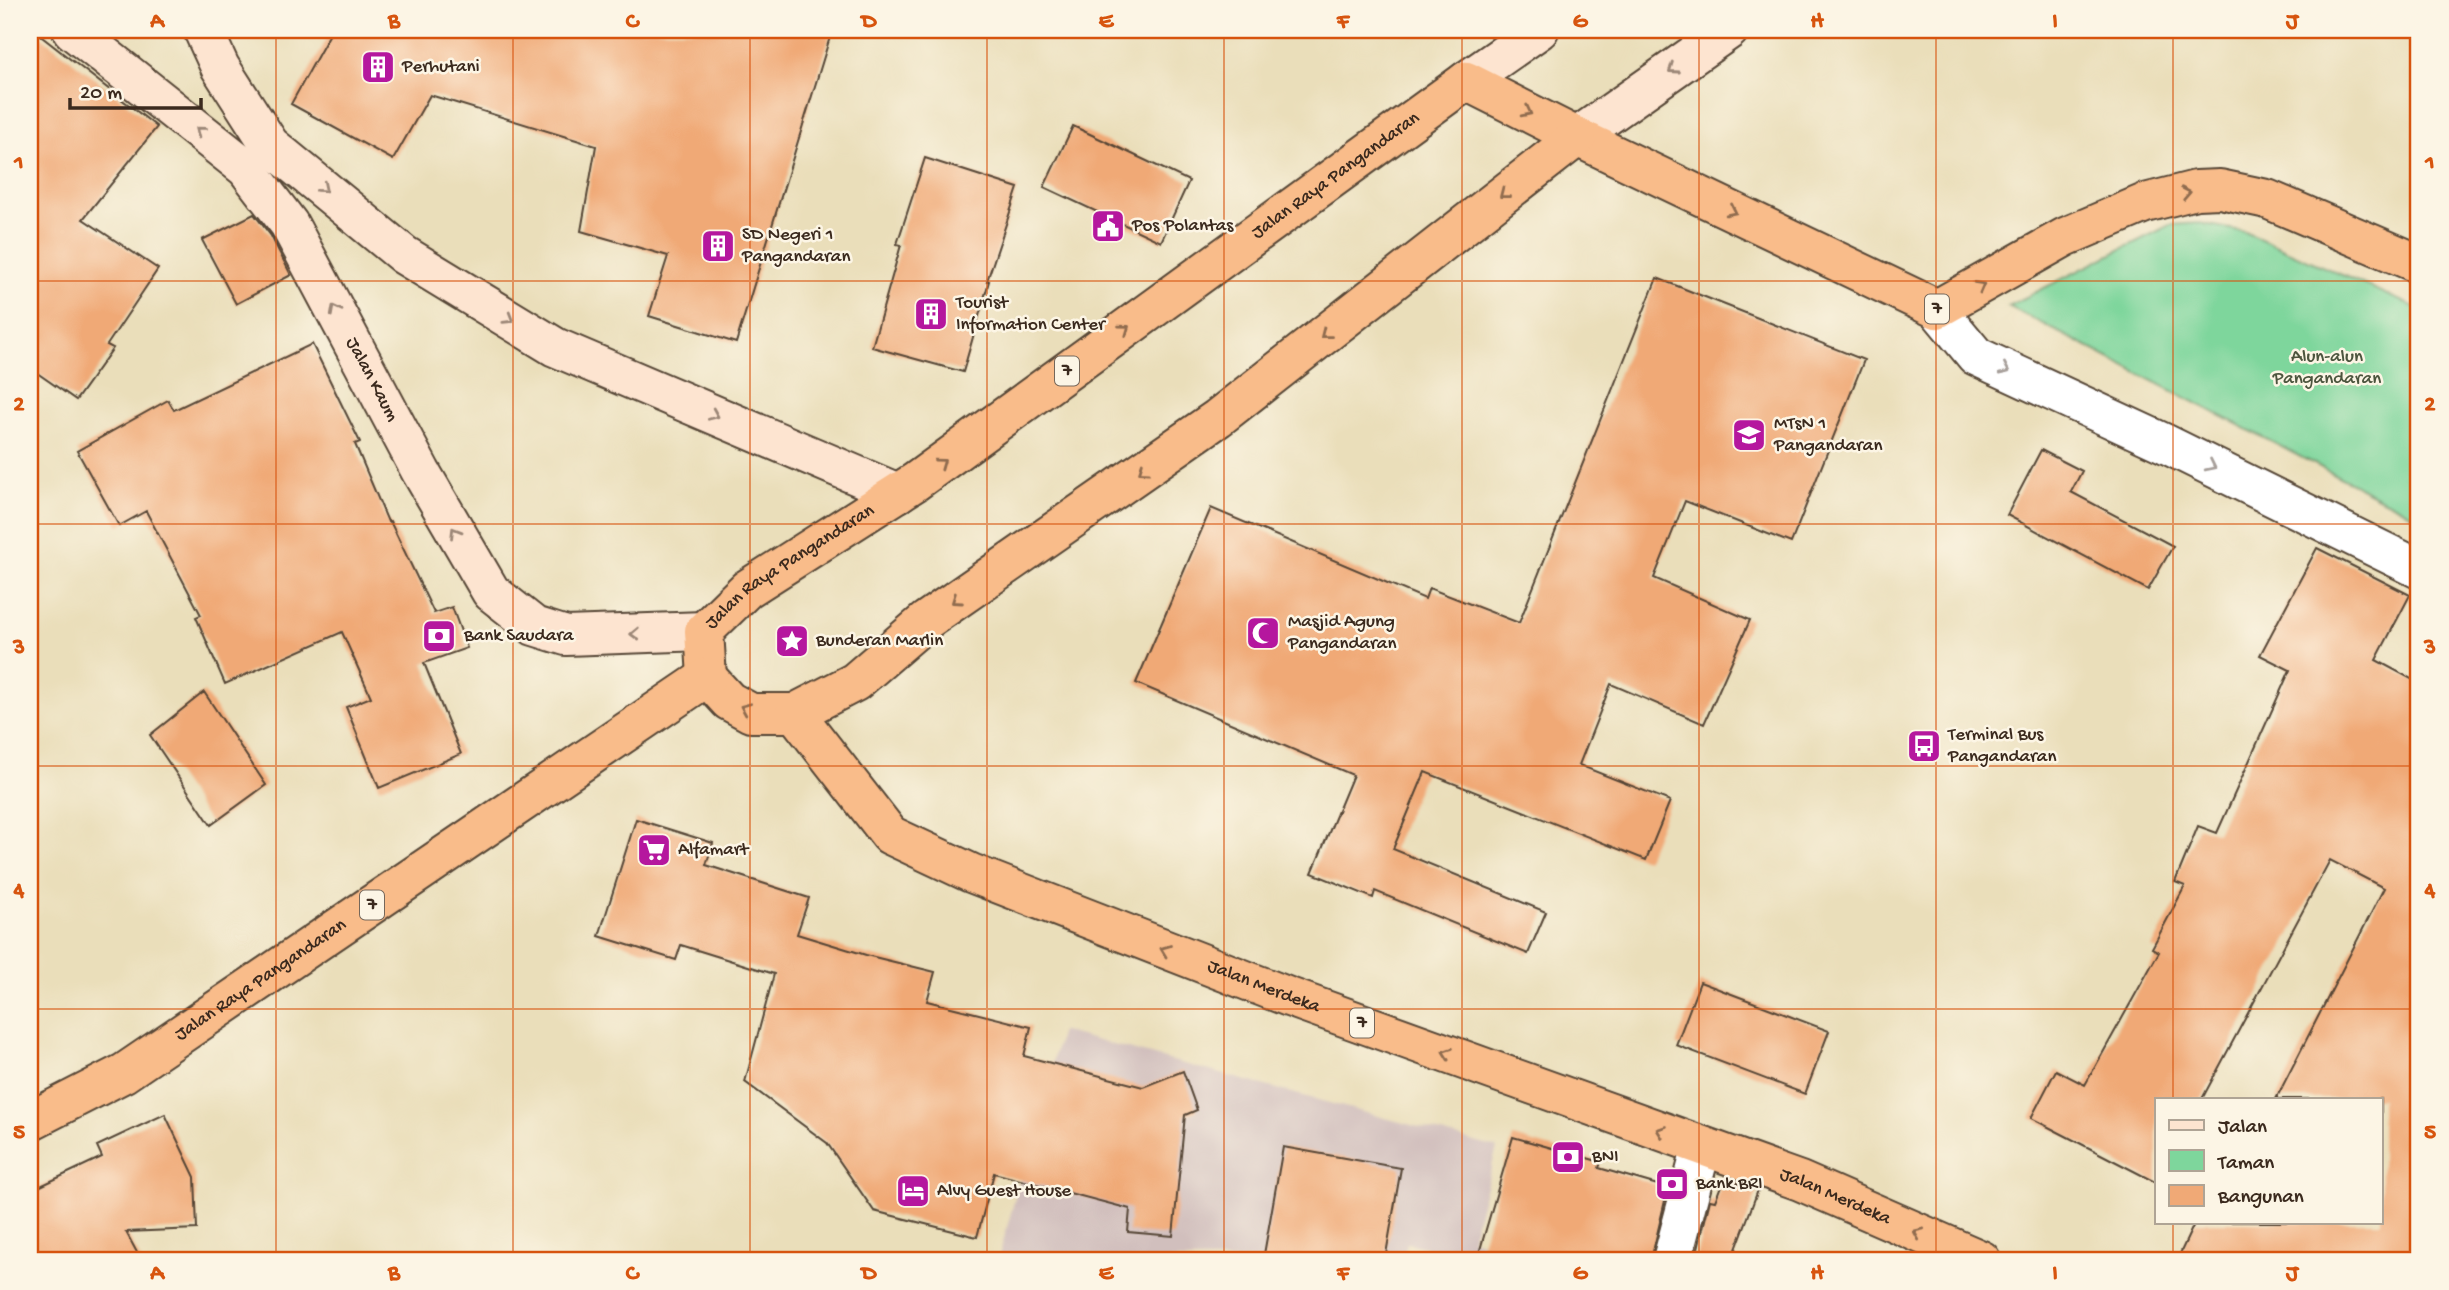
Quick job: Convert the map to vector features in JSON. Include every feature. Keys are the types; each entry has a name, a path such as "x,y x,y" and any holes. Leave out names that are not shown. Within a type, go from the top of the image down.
{"highway":[{"name":"Jalan Raya Pangandaran","path":"30,1121 124,1073 707,677 704,631 747,589 898,493 1466,81"},
{"name":"7","path":"1466,81 1937,309 2065,237 2145,203 2196,190 2220,189 2267,199 2419,264"},
{"path":"707,677 729,701 751,713 795,713 855,682 927,620 1218,418 1577,137"},
{"name":"Jalan Merdeka","path":"795,713 890,835 971,873 1276,992 1800,1181 1981,1260"}],"street":[{"name":"Jalan Kaum","path":"72,30 246,168 289,224 421,472 491,592 534,626 566,636 704,631"},
{"path":"203,30 220,67 270,145 404,255 555,346 898,493"},
{"name":"Jalan Raya Pangandaran","path":"1466,81 1539,30"},
{"path":"1577,137 1729,30"},
{"path":"1937,309 1976,356 2164,443 2419,569"},
{"path":"1672,1260 1702,1146"}],"shaded area":[{"path":"1061,1031 1497,1148 1471,1239 1540,1258 1484,1260 1407,1243 1403,1260 1385,1260 1401,1168 1283,1147 1263,1260 998,1260","holes":["1065,1067 1121,1081 1090,1198 1035,1183","1183,1072 1197,1111 1119,1140 1119,1096","1137,1139 1182,1144 1172,1236 1128,1231"]}],"green space":[{"name":"Alun-alun Pangandaran","path":"2200,223 2245,232 2419,309 2419,518 2008,306 2170,225"}],"building":[{"path":"30,30 157,127 83,219 158,269 107,345 113,348 76,400 30,368"},
{"name":"SD Negeri 1 Pangandaran","path":"332,30 807,30 830,37 736,343 649,316 668,256 581,231 596,146 430,95 393,160 291,104"},
{"path":"1073,126 1189,181 1161,242 1044,187"},
{"path":"925,158 1018,188 987,281 963,372 872,347 901,245 897,244"},
{"path":"254,214 271,236 291,275 236,304 202,240"},
{"path":"1657,278 1864,360 1791,543 1685,501 1654,578 1750,620 1704,724 1611,684 1579,765 1670,801 1646,860 1425,772 1393,849 1546,912 1528,954 1375,891 1373,898 1312,873 1353,775 1136,683 1211,508 1425,599 1429,588 1519,623"},
{"path":"312,344 360,442 355,444 388,522 390,521 434,613 452,607 467,648 424,663 461,754 379,788 346,707 371,697 342,632 225,684 196,617 201,615 146,511 119,526 77,451 168,400 174,410"},
{"path":"2041,450 2082,471 2071,492 2173,546 2148,590 2007,515"},
{"path":"2317,548 2410,595 2376,660 2419,683 2419,1238 2408,1260 2177,1260 2194,1224 2382,1224 2382,1098 2277,1098 2384,888 2330,860 2203,1098 2155,1098 2155,1182 2031,1118 2056,1070 2085,1085 2159,952 2152,948 2185,886 2175,882 2198,826 2217,833 2290,670 2260,655"},
{"path":"204,692 266,785 211,825 150,735"},
{"path":"636,819 713,843 706,865 809,898 797,934 935,972 927,1001 1031,1027 1024,1056 1143,1087 1183,1071 1197,1110 1185,1115 1173,1236 1128,1232 1130,1209 994,1173 977,1237 874,1211 827,1143 745,1082 774,974 681,945 676,960 599,936"},
{"path":"1700,982 1829,1031 1805,1094 1676,1045"},
{"path":"165,1114 195,1177 197,1229 126,1232 141,1260 30,1260 30,1191 102,1157 97,1146"},
{"path":"1513,1137 1601,1162 1599,1168 1668,1188 1651,1260 1477,1260"},
{"path":"1283,1147 1401,1168 1385,1260 1263,1260"},
{"path":"1724,1178 1758,1190 1732,1260 1695,1260 1710,1200 1715,1201"}],"place":[{"name":"Perhutani","path":"378,67"},
{"name":"Pos Polantas","path":"1108,226"},
{"name":"SD Negeri 1 Pangandaran","path":"718,246"},
{"name":"Tourist Information Center","path":"931,314"},
{"name":"MTsN 1 Pangandaran","path":"1749,435"},
{"name":"Masjid Agung Pangandaran","path":"1263,633"},
{"name":"Bank Saudara","path":"439,636"},
{"name":"Bunderan Marlin","path":"792,641"},
{"name":"Terminal Bus Pangandaran","path":"1924,746"},
{"name":"Alfamart","path":"654,850"},
{"name":"BNI","path":"1568,1157"},
{"name":"Bank BRI","path":"1672,1184"},
{"name":"Alvy Guest House","path":"913,1191"}]}
